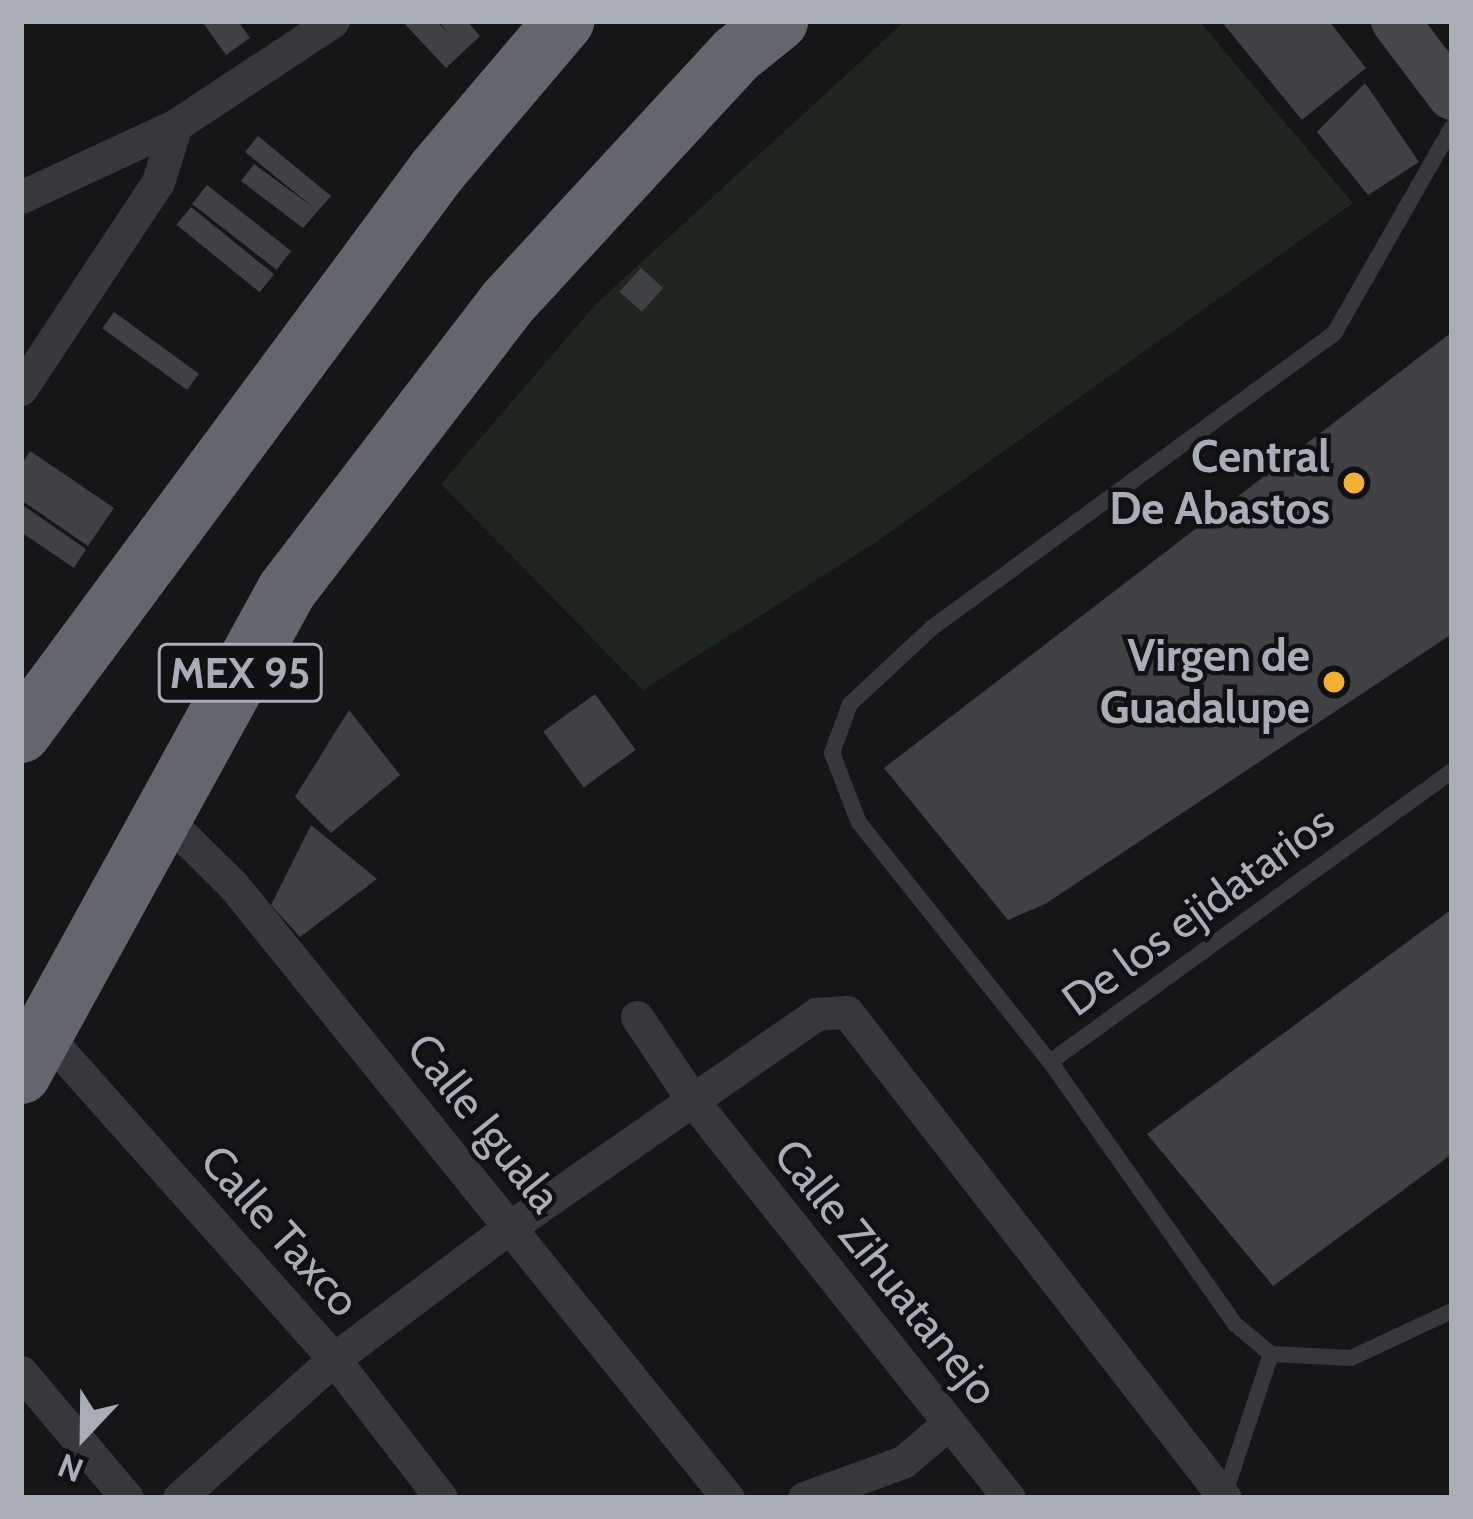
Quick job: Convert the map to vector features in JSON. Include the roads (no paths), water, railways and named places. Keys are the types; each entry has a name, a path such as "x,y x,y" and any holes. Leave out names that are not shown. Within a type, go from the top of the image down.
{"highway":[{"name":"MEX 95","path":"21,734 437,171 564,21"},
{"name":"MEX 95","path":"32,1053 287,590 507,303 737,54 778,21"}],"main road":[{"path":"1395,21 1452,96"}],"street":[{"path":"21,196 176,125 311,27"},
{"path":"21,389 61,338 158,182 176,125"},
{"name":"Calle Iguala","path":"161,814 233,885 728,1498"},
{"path":"179,1498 334,1359 511,1227 816,1014 848,1012 1224,1497"},
{"name":"Calle Zihuatanejo","path":"637,1017 694,1102 1009,1498"},
{"name":"Calle Taxco","path":"32,1053 334,1359 441,1498"},
{"path":"21,1372 127,1498"},
{"path":"803,1498 903,1462 949,1423"}],"lane":[{"path":"1050,1062 859,823 832,754 850,704 933,627 1334,334 1452,127"},
{"name":"De los ejidatarios","path":"1271,1354 1235,1324 1050,1062 1452,771"},
{"path":"1224,1497 1271,1354 1351,1358 1452,1311"}],"place":[{"name":"Central De Abastos","path":"1354,483"},
{"name":"Virgen de Guadalupe","path":"1334,682"}]}
